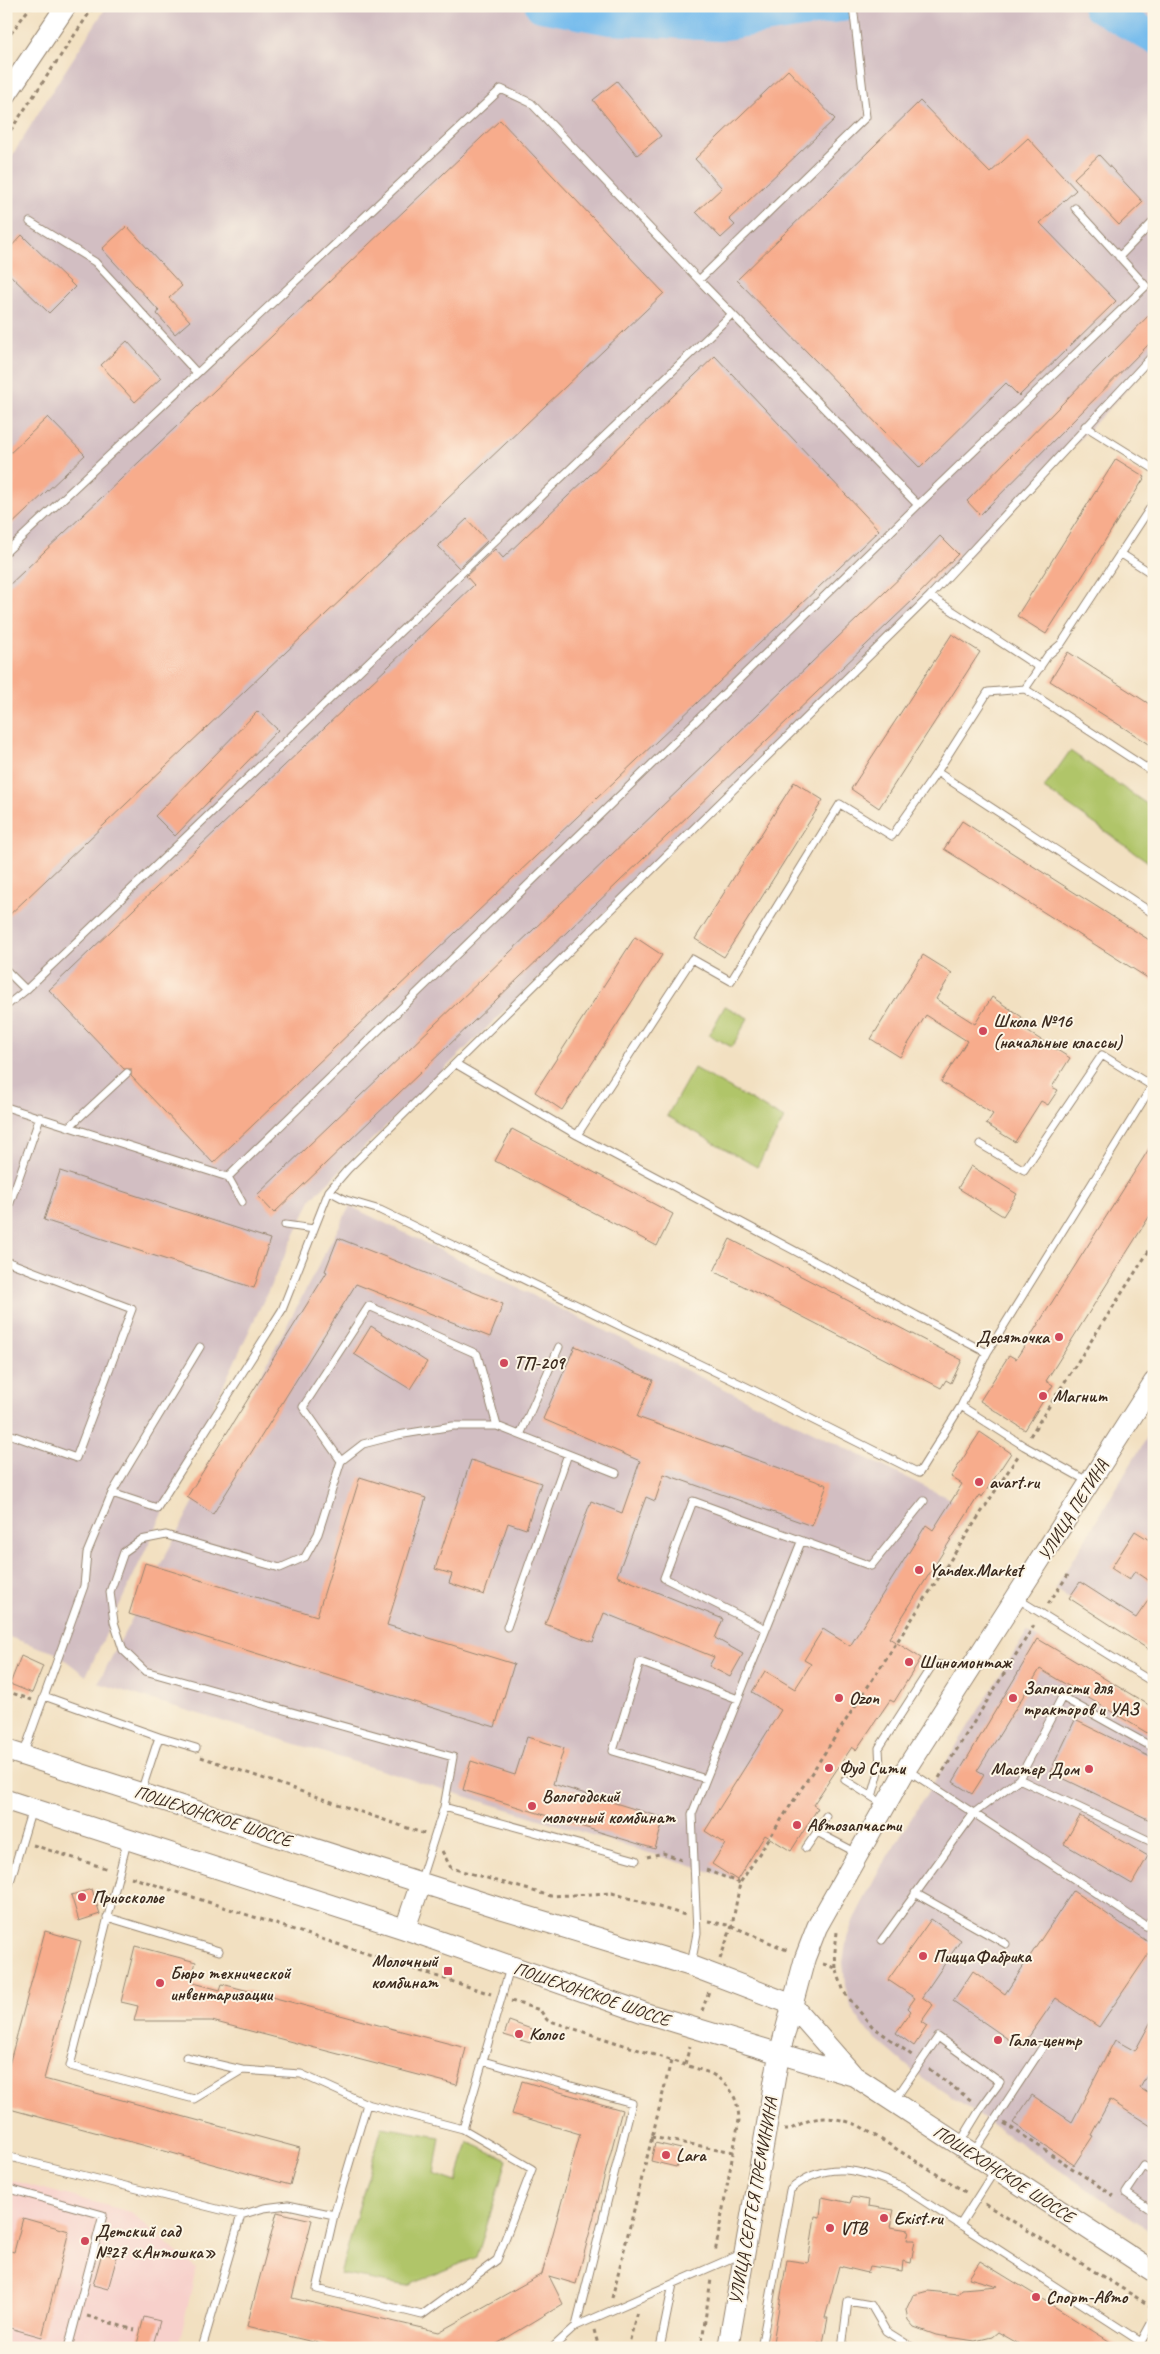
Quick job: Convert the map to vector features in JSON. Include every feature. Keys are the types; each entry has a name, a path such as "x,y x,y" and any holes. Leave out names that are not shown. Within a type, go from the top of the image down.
{"main road":[{"path":"6,95 66,6"},
{"name":"УЛИЦА ПЕТИНА","path":"791,2004 817,1927 857,1854 879,1801 906,1769 1154,1382"},
{"name":"ПОШЕХОНСКОЕ ШОССЕ","path":"14,1752 420,1882 691,1966 791,2004 854,2076 1154,2272"},
{"name":"ПОШЕХОНСКОЕ ШОССЕ","path":"6,1800 405,1929 645,2013 779,2055 854,2076"},
{"path":"405,1929 420,1882"},
{"path":"779,2055 791,2004"},
{"name":"УЛИЦА СЕРГЕЯ ПРЕМИНИНА","path":"728,2348 765,2126 779,2055"}],"lane":[{"path":"700,280 866,117 853,6"},
{"path":"6,552 502,88 531,103 732,314 918,505"},
{"path":"228,1177 918,505 1146,286 1075,208"},
{"path":"1119,257 1154,221"},
{"path":"30,222 95,262 197,373"},
{"path":"6,1006 26,990 732,314"},
{"path":"112,1492 156,1508 282,1310 329,1191 348,1169 930,596 1085,426 1154,354"},
{"path":"1085,426 1154,469"},
{"path":"1025,689 1048,655 1061,644 1154,502"},
{"path":"1120,553 1154,575"},
{"path":"930,596 1040,668"},
{"path":"578,1135 692,959 731,981 840,804 892,836 988,692 1025,689 1154,772"},
{"path":"936,772 1154,914"},
{"path":"6,970 26,990"},
{"path":"329,1191 346,1200 389,1214 755,1391 919,1473 961,1406 987,1353 1153,1084 1102,1055 1024,1170 980,1144"},
{"path":"456,1064 578,1135 987,1353"},
{"path":"69,1127 127,1073"},
{"path":"6,1107 228,1177 242,1202"},
{"path":"6,1214 40,1118"},
{"path":"285,1225 314,1229"},
{"path":"6,1261 132,1309 76,1458 6,1433"},
{"path":"341,1461 303,1407 369,1306 478,1354 496,1426"},
{"path":"14,1752 42,1699 84,1586 88,1553 112,1492 200,1347"},
{"path":"520,1435 559,1347"},
{"path":"961,1406 1024,1446 1090,1482"},
{"path":"420,1882 436,1838 453,1757 145,1671 123,1650 114,1622 110,1592 124,1552 141,1540 166,1535 280,1568 304,1557 318,1534 341,1461 363,1444 398,1435 452,1426 496,1426 616,1473"},
{"path":"507,1627 568,1454"},
{"path":"766,1629 664,1578 692,1501 871,1566 924,1501"},
{"path":"691,1966 697,1933 692,1814 801,1542"},
{"path":"1017,1598 1154,1684"},
{"path":"706,1779 613,1751 640,1662 738,1698"},
{"path":"845,1780 879,1801 879,1748 933,1664 971,1669"},
{"path":"882,1940 974,1813 1019,1779 1062,1697 1154,1748"},
{"path":"42,1699 159,1737 195,1752"},
{"path":"141,1793 159,1737"},
{"path":"906,1769 1146,1926 1154,1916"},
{"path":"1019,1779 1154,1843"},
{"path":"444,1807 636,1860"},
{"path":"6,1895 32,1808"},
{"path":"806,1848 826,1816"},
{"path":"816,1832 857,1854"},
{"path":"128,1839 70,2066 194,2099 242,2070"},
{"path":"915,1893 1006,1944"},
{"path":"107,1916 219,1951"},
{"path":"462,2128 511,1966"},
{"path":"893,2102 938,2037 1000,2082 981,2108 966,2149"},
{"path":"966,2149 1046,2042"},
{"path":"186,2058 242,2070 301,2074 367,2104 462,2128 532,2169 497,2260 422,2315 317,2289 334,2215 367,2104"},
{"path":"483,2061 632,2103 576,2326"},
{"path":"6,2156 242,2215 264,2208 288,2205 334,2215"},
{"path":"1154,2172 1144,2166 1126,2193 1154,2212"},
{"path":"761,2348 790,2190 804,2178 821,2172 840,2169 861,2171 902,2187 1141,2345 1154,2318"},
{"path":"960,2225 996,2169"},
{"path":"6,2188 103,2215 68,2348"},
{"path":"202,2348 242,2215"},
{"path":"552,2348 576,2326 744,2252"},
{"path":"660,2348 673,2284"},
{"path":"842,2348 848,2301 871,2305 886,2331 913,2348"}],"path":[{"path":"6,40 31,6"},
{"path":"6,137 94,6"},
{"path":"685,2064 732,1926 740,1883 1154,1243"},
{"path":"933,1788 1041,1614 1068,1576"},
{"path":"6,1691 42,1699"},
{"path":"195,1752 436,1838"},
{"path":"22,1842 540,2010 547,2020 685,2064 710,2073 728,2085 736,2098 740,2120 713,2266 701,2348"},
{"path":"836,1968 835,1951 838,1927"},
{"path":"609,2312 671,2060"},
{"path":"740,2120 788,2130 802,2122 817,2118 838,2118 858,2126 1154,2308"},
{"path":"651,2137 734,2152"},
{"path":"628,2348 640,2298"},
{"path":"77,2314 136,2330"},
{"path":"591,2320 599,2348"}],"shaded area":[{"path":"107,6 1154,6 1154,361 933,594 312,1198 86,1676 56,1653 6,1636 6,166"},
{"name":"Вологодский молочный комбинат","path":"350,1206 952,1500 970,1511 737,1880 98,1683"},
{"path":"1154,1426 1154,1653 1055,1589"},
{"path":"1027,1632 1154,1708 1154,2234 913,2071 868,2032 852,2009 845,1986 843,1962 847,1938 854,1919 881,1867"},
{"name":"Детский сад №27 «Антошка»","path":"6,2179 131,2212 196,2269 178,2348 6,2348"}],"green space":[{"path":"1070,751 1154,809 1154,866 1044,788"},
{"path":"725,1006 748,1018 732,1047 709,1035"},
{"path":"694,1068 784,1119 757,1167 667,1116"},
{"path":"382,2127 440,2137 434,2174 457,2182 468,2142 507,2160 477,2257 407,2286 340,2274"}],"building":[{"path":"788,70 835,119 729,219 735,225 721,238 696,212 722,188 695,159"},
{"path":"617,81 661,136 637,155 593,100"},
{"path":"920,101 990,173 1028,138 1076,190 1040,223 1116,301 1019,396 1006,383 920,468 737,280"},
{"path":"500,120 664,293 6,918 6,588"},
{"path":"1099,155 1143,202 1119,225 1074,178"},
{"path":"127,226 182,286 169,298 190,321 175,334 157,314 159,311 102,249"},
{"path":"22,235 75,287 49,313 6,271 6,252"},
{"path":"1154,310 1154,339 980,515 967,501"},
{"path":"127,341 161,378 135,402 101,365"},
{"path":"715,356 879,530 213,1163 131,1076 131,1069 124,1069 49,990 474,585 466,576 495,549 503,558"},
{"path":"48,417 85,455 6,530 6,457"},
{"path":"1116,459 1145,477 1046,634 1017,616"},
{"path":"467,519 487,541 459,568 438,546"},
{"path":"940,536 958,554 914,599 274,1213 257,1195 910,568"},
{"path":"952,634 980,652 879,808 851,789"},
{"path":"1068,652 1154,707 1154,747 1050,681"},
{"path":"258,711 278,730 175,836 155,816"},
{"path":"794,782 823,800 724,957 695,939"},
{"path":"962,821 1154,943 1154,982 944,849"},
{"path":"635,937 662,955 562,1110 535,1092"},
{"path":"923,955 952,973 936,999 975,1024 992,997 1022,1017 1017,1025 1070,1058 1052,1087 1058,1090 1048,1105 1041,1101 1015,1142 986,1124 993,1114 941,1082 967,1041 926,1015 900,1057 871,1039"},
{"path":"512,1129 673,1214 657,1246 495,1161"},
{"path":"1154,1141 1154,1209 1046,1381 1053,1385 1025,1430 980,1401 1009,1355 1016,1359"},
{"path":"971,1166 1017,1194 1003,1216 958,1188"},
{"path":"60,1171 270,1239 254,1288 44,1220"},
{"path":"338,1238 503,1304 490,1337 356,1284 213,1514 187,1497 327,1272 325,1271"},
{"path":"730,1239 962,1360 951,1383 946,1380 941,1388 714,1271"},
{"path":"371,1326 427,1362 410,1389 354,1354"},
{"path":"575,1346 653,1380 637,1417 827,1485 812,1526 664,1474 655,1501 646,1497 617,1576 723,1619 715,1638 743,1654 730,1677 709,1666 714,1657 604,1613 593,1642 545,1624 591,1501 622,1513 640,1461 543,1419"},
{"path":"980,1432 1011,1453 982,1497 979,1495 889,1638 921,1658 894,1702 890,1700 856,1750 852,1747 813,1805 818,1808 791,1851 765,1835 737,1880 712,1864 725,1844 705,1831 781,1710 752,1692 765,1671 795,1689 811,1664 804,1660 823,1629 850,1646 926,1525 933,1530 962,1484 951,1477"},
{"path":"471,1460 541,1483 526,1529 508,1523 484,1595 449,1583 452,1574 435,1569"},
{"path":"360,1477 426,1498 387,1625 514,1664 495,1727 129,1614 145,1563 317,1616"},
{"path":"1135,1531 1154,1543 1154,1584 1135,1571 1129,1580 1111,1568"},
{"path":"1080,1582 1136,1618 1154,1592 1154,1653 1069,1598"},
{"path":"1038,1639 1154,1708 1154,1737 1040,1669 977,1771 984,1775 972,1794 953,1782"},
{"path":"21,1656 43,1666 32,1693 10,1684"},
{"path":"1075,1720 1154,1759 1154,1822 1050,1772"},
{"path":"527,1737 564,1748 553,1784 664,1818 655,1849 463,1790 471,1761 515,1775"},
{"path":"1080,1816 1148,1856 1132,1884 1064,1844"},
{"path":"92,1889 100,1914 79,1921 71,1895"},
{"path":"1073,1891 1154,1946 1099,2027 1056,1998 1021,2048 953,2001 973,1971 1005,1994"},
{"path":"931,1919 961,1940 922,1997 933,2005 921,2022 927,2026 914,2046 896,2033 911,2011 908,2008 915,1998 888,1980"},
{"path":"45,1931 81,1941 44,2079 300,2148 290,2185 6,2108 6,2076"},
{"path":"135,1946 196,1962 190,1982 220,1990 222,1984 466,2048 457,2085 212,2021 134,2021 138,2006 121,2002"},
{"path":"1154,2016 1154,2063 1140,2088 1154,2097 1154,2128 1110,2100 1091,2135 1093,2136 1074,2165 1013,2123 1032,2095 1072,2122 1115,2040 1135,2051"},
{"path":"509,2021 534,2030 530,2043 504,2035"},
{"path":"522,2081 622,2110 576,2284 549,2276 563,2304 490,2348 338,2348 247,2326 277,2212 312,2220 292,2298 439,2332 542,2274 580,2134 512,2114"},
{"name":"Lara","path":"655,2143 681,2149 676,2167 651,2161"},
{"path":"822,2197 850,2203 852,2197 869,2200 868,2206 894,2210 890,2227 909,2230 907,2240 915,2240 911,2263 903,2261 902,2271 870,2266 868,2273 839,2266 825,2318 828,2318 823,2343 818,2342 817,2348 772,2348 787,2260 808,2263 815,2216 820,2217"},
{"path":"23,2218 69,2231 42,2337 6,2327 6,2250 14,2252"},
{"path":"102,2253 117,2257 108,2289 93,2285"},
{"path":"980,2261 1120,2348 1026,2348 998,2332 992,2337 975,2341 936,2335 914,2327 908,2320 906,2310 913,2295 928,2291 958,2294 962,2289 998,2286 969,2278"},
{"path":"144,2317 160,2321 152,2348 136,2348"}],"waterway":[{"path":"541,6 610,19 719,25 840,6"},
{"path":"1098,6 1154,38"}],"place":[{"name":"Школа №16 (начальные классы)","path":"983,1031"},
{"name":"Десяточка","path":"1059,1337"},
{"name":"ТП-209","path":"504,1363"},
{"name":"Магнит","path":"1043,1396"},
{"name":"avart.ru","path":"979,1482"},
{"name":"Yandex.Market","path":"919,1570"},
{"name":"Шиномонтаж","path":"909,1662"},
{"name":"Ozon","path":"839,1698"},
{"name":"Запчасти для тракторов и УАЗ","path":"1013,1698"},
{"name":"Фуд Сити","path":"829,1768"},
{"name":"Мастер Дом","path":"1089,1769"},
{"name":"Вологодский молочный комбинат","path":"532,1806"},
{"name":"Автозапчасти","path":"797,1825"},
{"name":"Приосколье","path":"82,1897"},
{"name":"ПиццаФабрика","path":"923,1956"},
{"name":"Молочный комбинат","path":"448,1971"},
{"name":"Бюро технической инвентаризации","path":"160,1983"},
{"name":"Колос","path":"519,2034"},
{"name":"Гала-центр","path":"998,2040"},
{"name":"Lara","path":"666,2155"},
{"name":"Exist.ru","path":"884,2218"},
{"name":"VTB","path":"830,2228"},
{"name":"Детский сад №27 «Антошка»","path":"85,2241"},
{"name":"Спорт-Авто","path":"1036,2297"}]}
